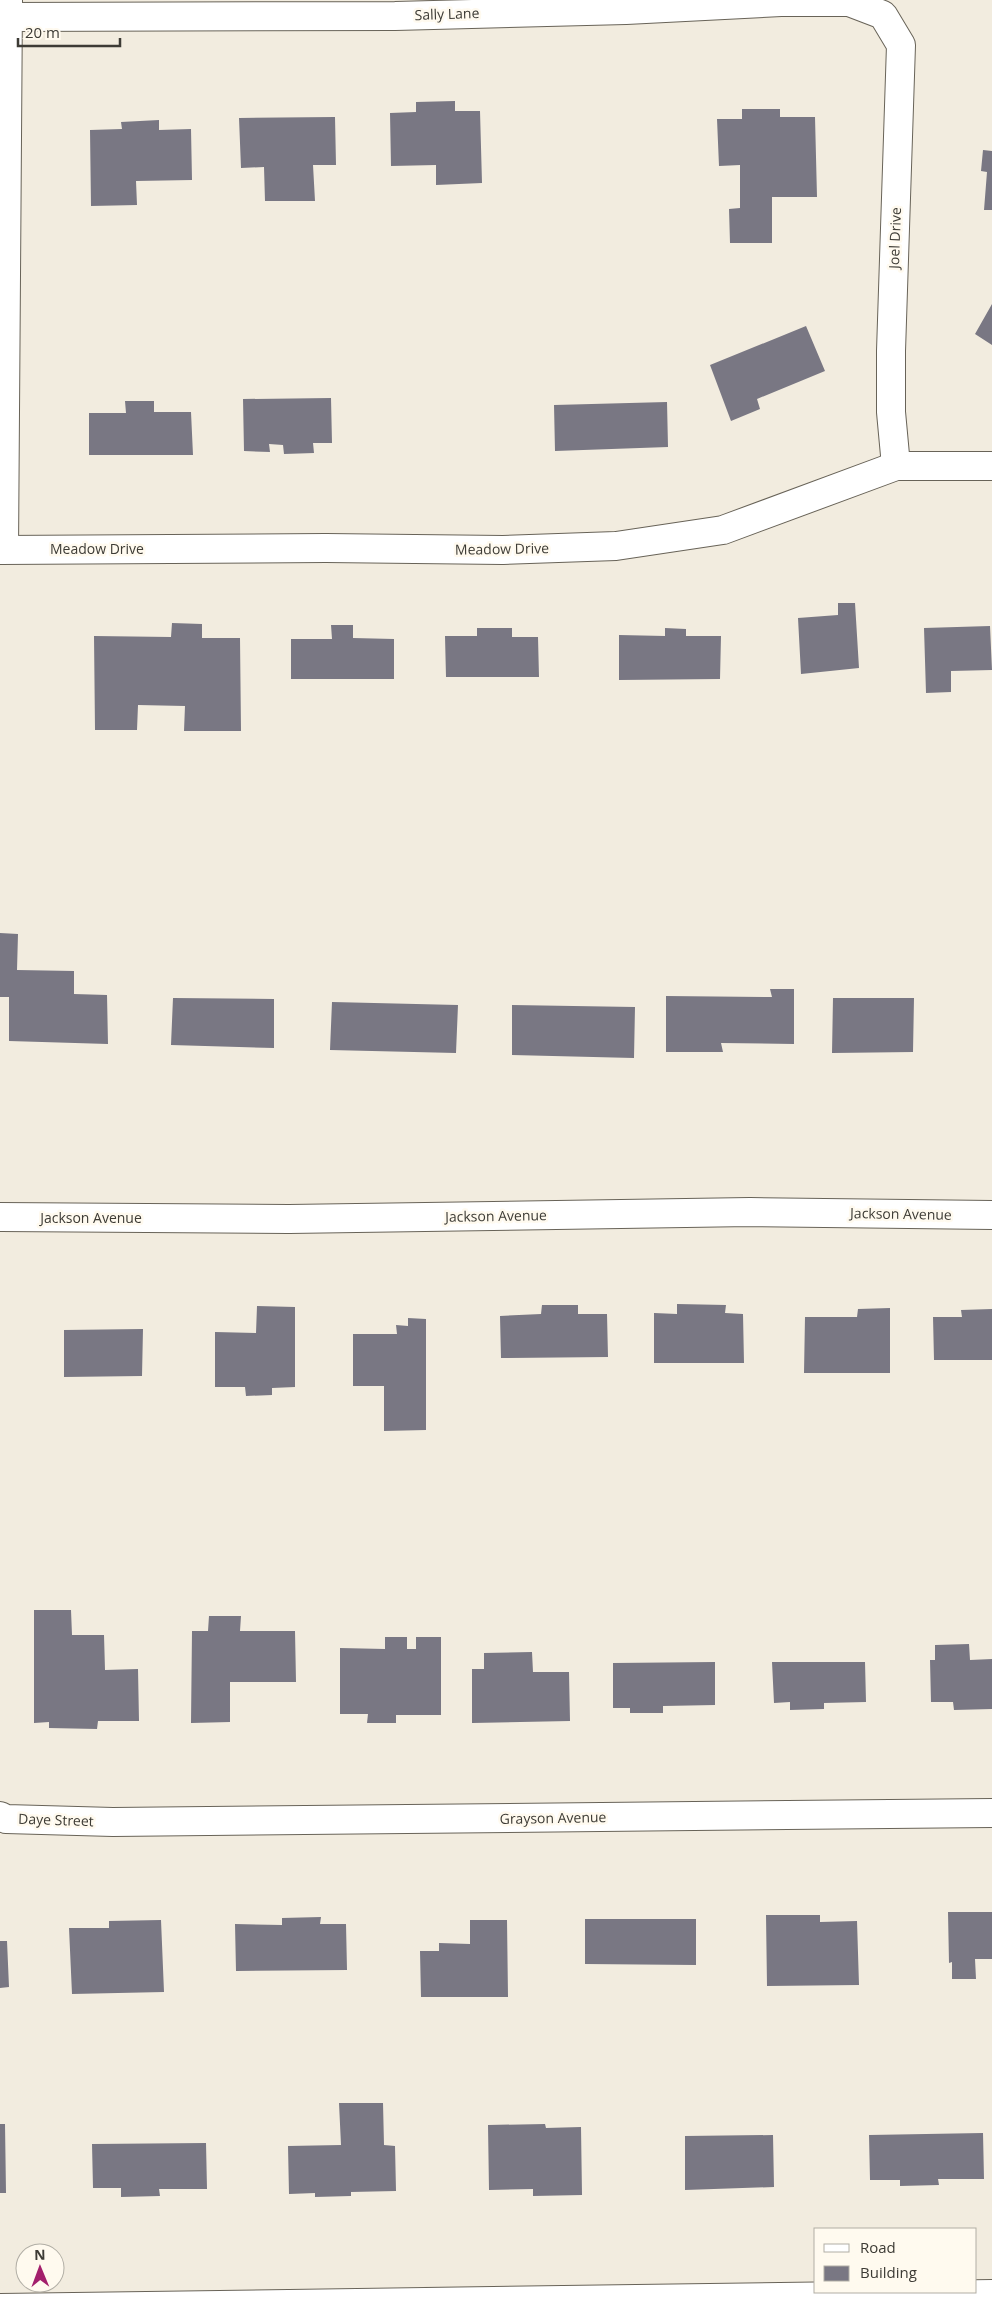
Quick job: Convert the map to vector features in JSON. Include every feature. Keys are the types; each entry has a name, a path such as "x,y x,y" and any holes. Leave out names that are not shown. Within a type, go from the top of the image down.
{"street":[{"name":"Sally Lane","path":"8,8 394,16 626,10 781,2 849,2 883,15"},
{"path":"2,550 8,8"},
{"name":"Joel Drive","path":"883,15 901,45 891,352 891,412 896,466"},
{"name":"Meadow Drive","path":"2,550 326,548 502,550 616,546 722,530 896,466 992,466"},
{"name":"Jackson Avenue","path":"0,1217 289,1219 750,1212 992,1215"},
{"name":"Grayson Avenue","path":"113,1822 992,1813"},
{"name":"Daye Street","path":"0,1816 6,1818 113,1822"},
{"path":"0,2308 992,2294"}],"building":[{"path":"455,101 455,111 480,111 482,183 436,185 436,165 391,166 390,113 416,112 416,102"},
{"path":"742,109 780,109 780,117 815,117 817,197 772,197 772,243 730,243 729,209 740,208 740,165 719,166 717,119 742,119"},
{"path":"335,117 336,165 313,165 315,201 265,201 264,167 241,168 239,118"},
{"path":"159,120 159,130 191,129 192,180 136,181 137,205 91,206 90,130 122,129 121,122"},
{"path":"983,150 992,151 992,210 984,210 987,172 981,171"},
{"path":"992,304 992,345 975,334"},
{"path":"806,326 825,371 757,399 760,409 731,421 710,365"},
{"path":"331,398 332,443 313,443 314,453 284,454 283,445 269,444 270,452 244,451 243,399"},
{"path":"125,401 154,401 154,412 191,412 193,455 89,455 89,413 126,413"},
{"path":"667,402 668,447 555,451 554,405"},
{"path":"838,603 855,603 859,668 801,674 798,618 838,615"},
{"path":"172,623 202,624 202,638 240,638 241,731 184,731 185,706 138,705 137,730 95,730 94,636 171,637"},
{"path":"331,625 353,625 353,638 394,639 394,679 291,679 291,639 332,639"},
{"path":"990,626 992,670 951,671 951,692 926,693 924,628"},
{"path":"477,628 512,628 512,637 538,637 539,677 446,677 445,636 477,636"},
{"path":"665,628 686,629 686,636 721,636 720,679 619,680 619,635 665,636"},
{"path":"0,933 18,934 17,970 74,971 74,994 107,995 108,1044 9,1041 9,997 0,997"},
{"path":"770,989 794,989 794,1044 721,1043 723,1052 666,1052 666,996 772,997"},
{"path":"173,998 274,999 274,1048 171,1045"},
{"path":"833,998 914,998 913,1052 832,1053"},
{"path":"332,1002 458,1005 456,1053 330,1050"},
{"path":"512,1005 635,1007 634,1058 512,1055"},
{"path":"677,1304 726,1305 725,1313 743,1314 744,1363 654,1363 654,1313 677,1314"},
{"path":"542,1305 578,1305 578,1314 607,1314 608,1357 501,1358 500,1316 541,1314"},
{"path":"257,1306 295,1307 295,1387 272,1388 272,1395 246,1396 245,1387 215,1387 215,1332 256,1333"},
{"path":"890,1308 890,1373 804,1373 805,1317 857,1317 858,1309"},
{"path":"992,1309 992,1360 934,1360 933,1317 962,1317 961,1310"},
{"path":"408,1318 426,1319 426,1430 384,1431 384,1386 353,1386 353,1334 397,1334 396,1325 408,1326"},
{"path":"143,1329 142,1376 64,1377 64,1330"},
{"path":"34,1610 71,1610 72,1635 104,1635 105,1670 138,1669 139,1721 98,1721 97,1729 49,1728 49,1722 34,1723"},
{"path":"209,1616 241,1616 240,1631 295,1631 296,1682 230,1682 230,1722 191,1723 192,1631 208,1631"},
{"path":"385,1637 407,1637 407,1649 416,1649 416,1637 441,1637 441,1715 396,1715 396,1723 367,1723 368,1714 340,1714 340,1648 385,1649"},
{"path":"969,1644 970,1660 992,1659 992,1709 954,1710 953,1702 931,1702 930,1660 935,1660 935,1645"},
{"path":"532,1652 533,1672 569,1672 570,1721 472,1723 472,1669 484,1669 484,1653"},
{"path":"715,1662 715,1705 663,1706 663,1713 630,1713 630,1708 613,1708 613,1663"},
{"path":"772,1662 865,1662 866,1702 824,1703 824,1709 790,1710 790,1702 774,1703"},
{"path":"948,1912 992,1912 992,1959 975,1959 976,1979 952,1979 952,1962 949,1963"},
{"path":"766,1915 820,1915 820,1922 857,1921 859,1985 767,1986"},
{"path":"321,1917 320,1924 346,1924 347,1970 236,1971 235,1924 282,1925 282,1918"},
{"path":"585,1919 696,1919 696,1965 585,1964"},
{"path":"161,1920 164,1992 72,1994 69,1928 109,1928 109,1921"},
{"path":"470,1920 507,1920 508,1997 421,1997 420,1951 439,1951 439,1943 470,1944"},
{"path":"0,1941 7,1941 9,1987 0,1988"},
{"path":"339,2103 383,2103 384,2145 395,2146 396,2191 351,2192 351,2196 315,2197 315,2193 289,2194 288,2146 341,2145"},
{"path":"0,2124 5,2124 6,2193 0,2193"},
{"path":"545,2124 546,2128 581,2127 582,2195 533,2196 533,2189 489,2190 488,2125"},
{"path":"983,2133 984,2179 938,2179 939,2185 900,2186 900,2180 870,2180 869,2135"},
{"path":"773,2135 774,2187 685,2190 685,2136"},
{"path":"206,2143 207,2189 159,2189 160,2196 121,2197 121,2188 93,2188 92,2144"}]}
